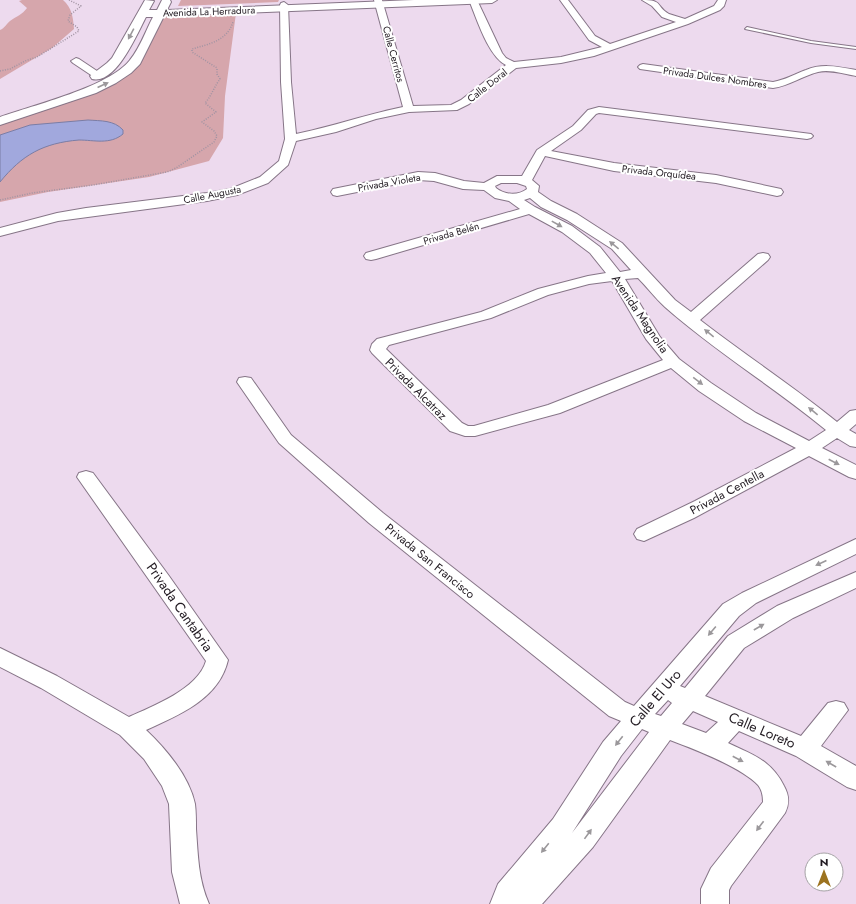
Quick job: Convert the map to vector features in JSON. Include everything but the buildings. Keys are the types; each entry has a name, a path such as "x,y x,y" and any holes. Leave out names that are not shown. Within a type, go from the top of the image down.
{"street":[{"path":"473,0 498,54 503,60 513,66"},
{"name":"Avenida La Herradura","path":"163,7 220,11 379,1 492,0"},
{"path":"564,0 592,38 608,48"},
{"path":"646,0 655,4 665,15 685,22"},
{"name":"Calle Doral","path":"291,139 332,130 374,116 409,109 446,109 460,106 513,66 577,58 591,54 685,22 717,8 720,6 722,0"},
{"name":"Calle Cerritos","path":"379,1 409,109"},
{"name":"Avenida La Herradura","path":"145,8 284,6"},
{"name":"Calle Augusta","path":"0,232 64,216 207,197 238,190 264,180 284,162 291,139 286,82 284,6"},
{"path":"0,121 79,95 112,80 136,62 163,7"},
{"path":"0,112 70,90 111,66 117,59 145,8"},
{"path":"76,61 98,75"},
{"name":"Privada Dulces Nombres","path":"643,67 772,85 782,84 816,69 856,73"},
{"path":"512,197 526,195 542,152 577,128 592,112 597,110 607,110 808,136"},
{"name":"Privada Orquídea","path":"542,152 614,167 716,179 776,192"},
{"name":"Privada Violeta","path":"337,192 418,176 435,177 463,185 488,188 498,195 512,197"},
{"path":"488,188 492,182 503,179 528,187"},
{"name":"Avenida Magnolia","path":"528,187 546,204 572,217 617,246 670,302 728,349 799,399 838,431 856,442"},
{"name":"Avenida Magnolia","path":"512,197 530,210 567,230 595,250 616,276 654,339 673,362 705,387 750,417 856,473"},
{"name":"Privada Belén","path":"372,256 530,210"},
{"path":"692,319 763,257"},
{"name":"Privada Alcatraz","path":"641,273 588,280 543,292 486,315 383,342 380,344 378,350 456,427 465,431 475,431 554,409 673,362"},
{"name":"Privada San Francisco","path":"245,382 285,438 376,518 617,709 638,717"},
{"name":"Privada Centella","path":"644,534 698,509 809,449 838,431 856,415"},
{"name":"Privada Cantabria","path":"86,477 162,581 217,660 215,673 210,680 196,692 128,728"},
{"name":"Calle El Uro","path":"513,901 612,749 731,610 749,598 856,546"},
{"name":"Calle El Uro","path":"513,901 584,840 666,727 690,700 736,642 784,612 856,580"},
{"path":"0,656 49,682 128,728 153,752 173,781 182,804 185,872 191,898 194,904"},
{"name":"Calle Loreto","path":"664,689 805,749 856,779"},
{"path":"805,749 836,710"},
{"path":"638,717 710,745 753,768 767,778 775,793 776,805 721,877 715,889 715,903"},
{"path":"710,745 736,719"}],"lane":[{"path":"747,28 811,42 856,48"}],"path":[{"path":"0,71 10,69 25,61 37,57 79,31 78,27 68,21 70,15 81,6 69,0"},
{"path":"0,200 32,193 86,186 167,172 176,168 214,142 217,136 214,131 202,122 216,112 205,103 211,96 212,89 220,79 217,74 217,68 192,52 192,49 215,42 230,30 233,21 220,15 220,11"}],"shaded area":[{"path":"63,0 72,13 74,29 52,48 0,79 0,30 27,8 19,1"},
{"path":"181,0 279,0 278,2 178,6"},
{"path":"236,13 225,96 223,138 209,161 149,177 48,192 0,202 0,124 129,74 163,16"}],"water":[{"path":"88,120 116,124 123,130 123,134 113,140 107,141 79,140 44,147 17,164 0,182 0,135 30,125"}]}
